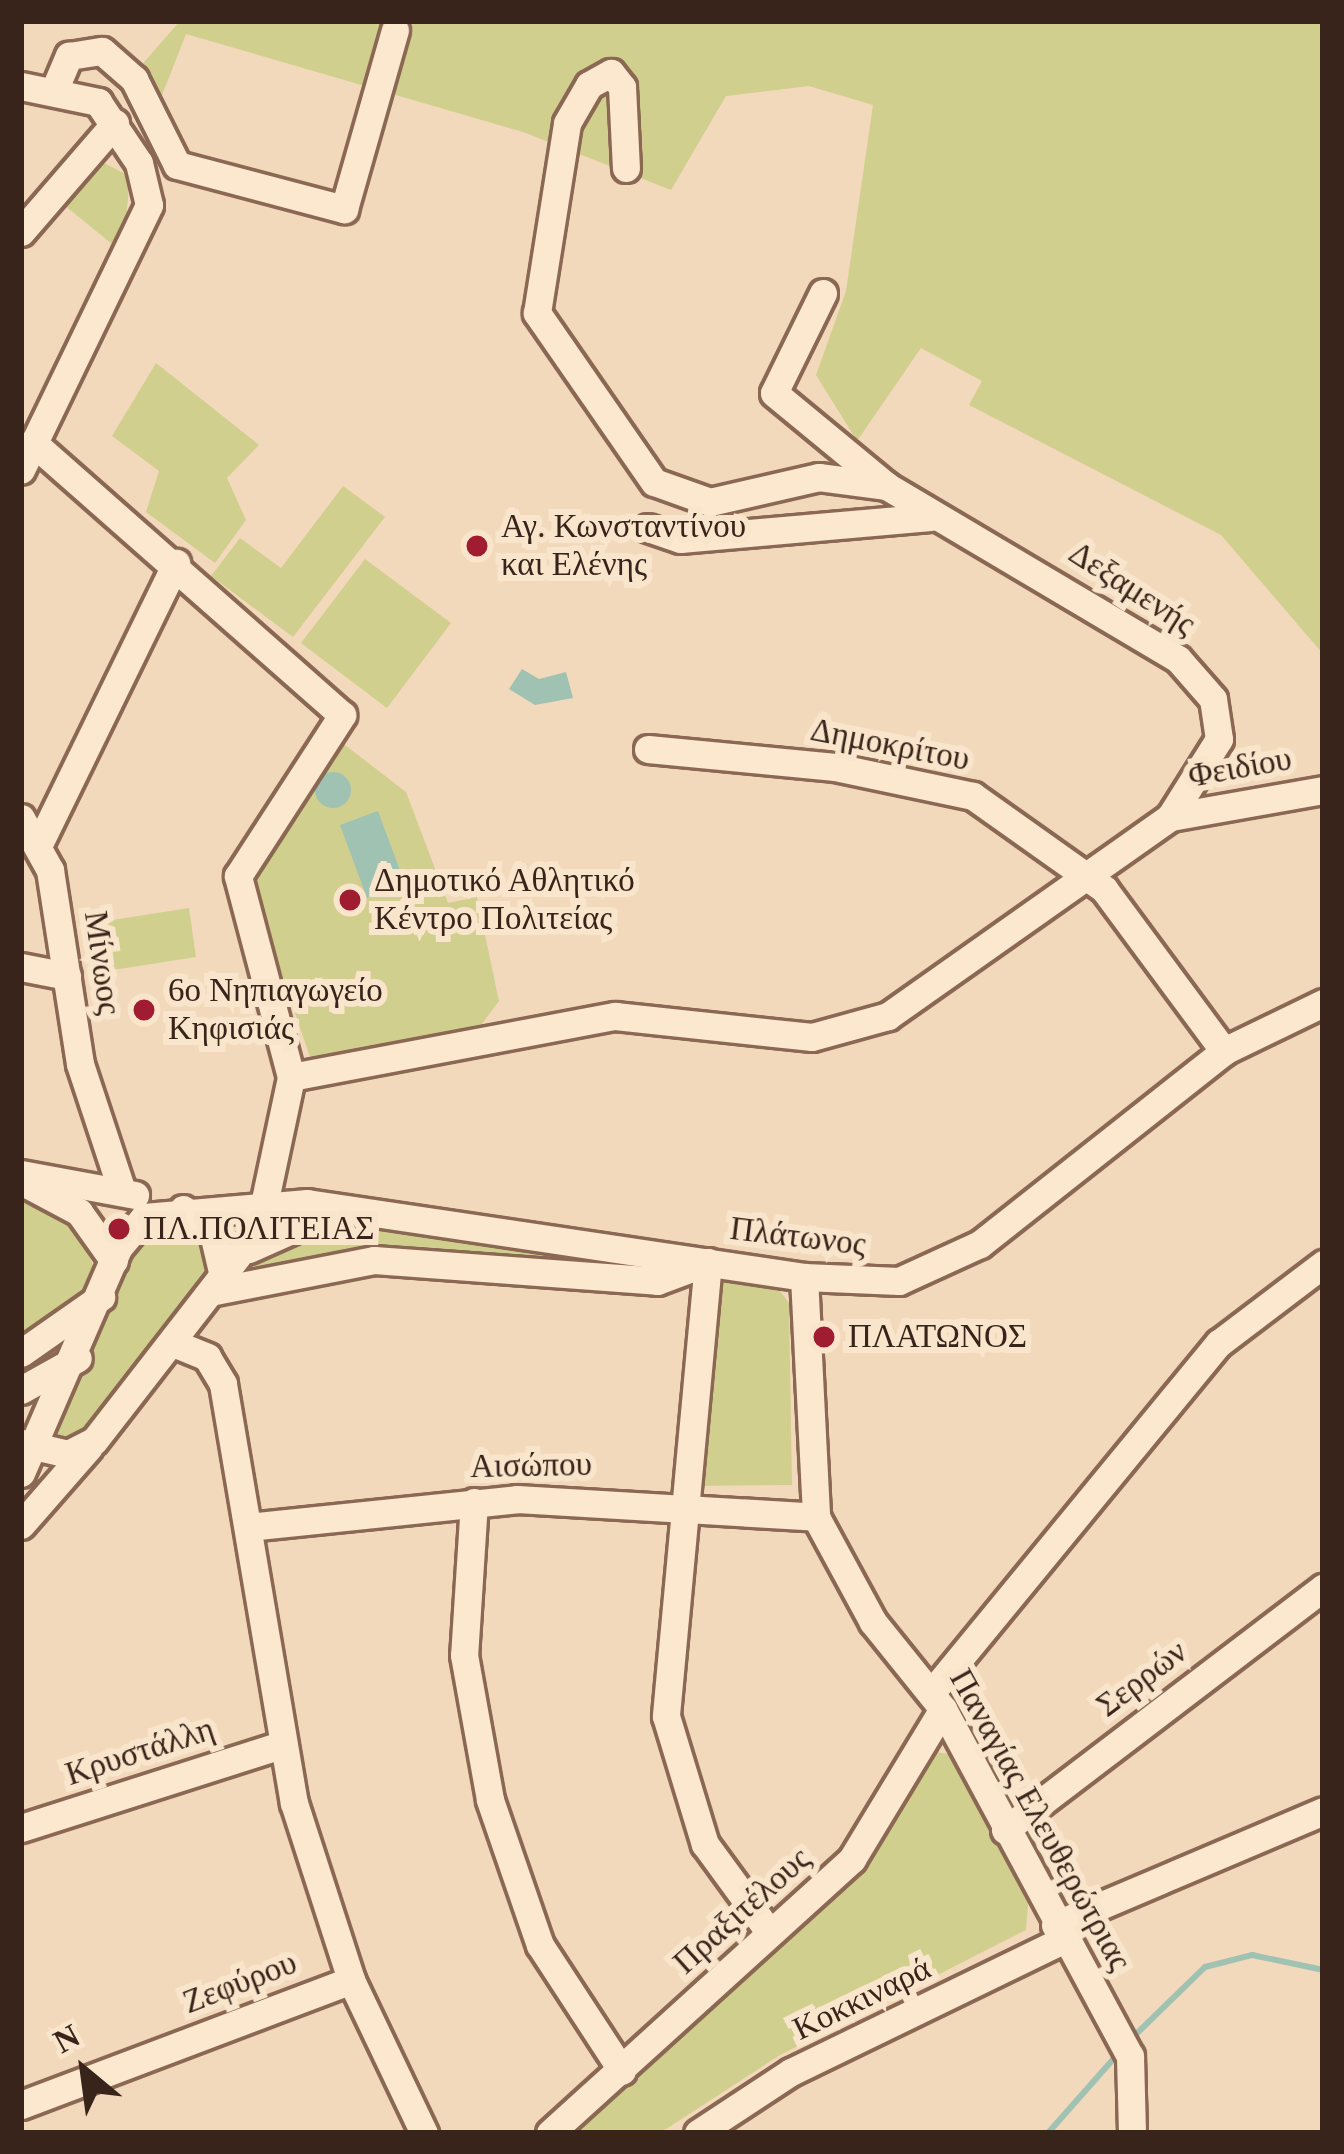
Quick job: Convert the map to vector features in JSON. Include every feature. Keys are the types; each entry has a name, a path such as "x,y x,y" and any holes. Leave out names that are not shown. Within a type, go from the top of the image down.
{"street":[{"path":"56,86 74,53 107,53 157,130 197,176 344,209 394,30"},
{"name":"Δεξαμενής","path":"291,1077 635,1015 834,1034 919,997 1170,817 1219,739 1218,711 1195,676 1086,597 930,517 887,487 819,477 710,502 668,492 638,464 537,313 567,123 589,85 610,73 622,87 626,168"},
{"path":"21,86 56,86 98,102 115,123 146,182 144,225 21,470"},
{"path":"21,232 115,123"},
{"path":"823,293 774,393 887,487"},
{"path":"21,1526 249,1249 266,1204 291,1077 238,876 342,715 202,599 176,563 33,443"},
{"path":"648,528 680,538 930,517"},
{"path":"39,844 176,563"},
{"name":"Δημοκρίτου","path":"648,749 951,790 1087,874 1224,1051"},
{"name":"Φειδίου","path":"1170,817 1323,790"},
{"name":"Μίνωος","path":"21,818 39,844 80,1064 122,1191"},
{"path":"21,967 67,976"},
{"name":"Πλάτωνος","path":"178,1208 350,1207 803,1277 898,1280 980,1244 1224,1051 1323,1003"},
{"path":"21,1178 122,1191 178,1208 212,1229 219,1286"},
{"path":"21,1178 79,1212 114,1261"},
{"path":"249,1249 350,1207"},
{"path":"21,1473 28,1445 78,1358 128,1230 178,1208"},
{"path":"219,1286 374,1260 657,1281 707,1262 677,1505 664,1683 672,1751 705,1844 770,1933"},
{"name":"Πραξιτέλους","path":"550,2133 852,1859 938,1701 1219,1343 1323,1264"},
{"name":"Παναγίας Ελευθερώτριας","path":"803,1277 816,1517 863,1606 938,1701 1059,1932 1116,2028 1135,2081 1132,2133"},
{"path":"21,1353 105,1295"},
{"path":"173,1343 218,1370 281,1744 351,1980 424,2133"},
{"path":"21,1390 78,1358"},
{"path":"28,1445 68,1454 94,1441"},
{"path":"473,1502 464,1655 490,1800 550,1963 622,2071"},
{"name":"Αισώπου","path":"248,1527 473,1502 677,1505 816,1517"},
{"name":"Σερρών","path":"1005,1830 1323,1588"},
{"name":"Κρυστάλλη","path":"21,1828 281,1744"},
{"name":"Κοκκιναρά","path":"698,2133 791,2072 1059,1932 1323,1811"},
{"name":"Ζεφύρου","path":"21,2105 351,1980"}],"shaded area":[{"path":"180,21 1323,21 1323,654 1221,535 969,405 982,381 921,348 857,441 816,375 846,291 873,105 809,86 726,96 671,190 523,132 186,34 157,108 138,69"},
{"path":"100,161 130,176 123,253 64,205"},
{"path":"156,363 259,445 227,478 246,520 215,563 146,512 159,471 112,436"},
{"path":"343,486 385,517 293,637 211,576 240,538 281,568"},
{"path":"365,559 451,623 387,708 301,643"},
{"path":"522,669 539,679 566,672 573,698 535,705 509,689"},
{"name":"Δημοτικό Αθλητικό Κέντρο Πολιτείας","path":"341,742 406,792 448,903 477,897 499,1001 481,1025 311,1060 253,890 264,847"},
{"path":"333,772 346,777 351,790 346,803 333,808 320,803 315,790 320,777"},
{"path":"378,811 405,884 367,898 340,825"},
{"path":"189,908 196,957 113,970 106,921"},
{"path":"21,1202 77,1224 97,1276 21,1346"},
{"path":"343,1220 645,1263 645,1272 247,1271 268,1250"},
{"path":"193,1226 210,1250 209,1279 78,1445 56,1438 139,1229"},
{"path":"717,1276 777,1287 789,1303 792,1485 687,1486"},
{"path":"929,1751 949,1754 1028,1904 1026,1930 780,2055 660,2133 564,2133 844,1882"}],"waterway":[{"path":"1131,2039 1205,1967 1252,1955 1323,1970"},
{"path":"1048,2133 1118,2054"}],"place":[{"name":"Αγ. Κωνσταντίνου και Ελένης","path":"477,546"},
{"name":"Δημοτικό Αθλητικό Κέντρο Πολιτείας","path":"350,900"},
{"name":"6ο Νηπιαγωγείο Κηφισιάς","path":"144,1010"},
{"name":"ΠΛ.ΠΟΛΙΤΕΙΑΣ","path":"119,1229"},
{"name":"ΠΛΑΤΩΝΟΣ","path":"824,1337"}]}
